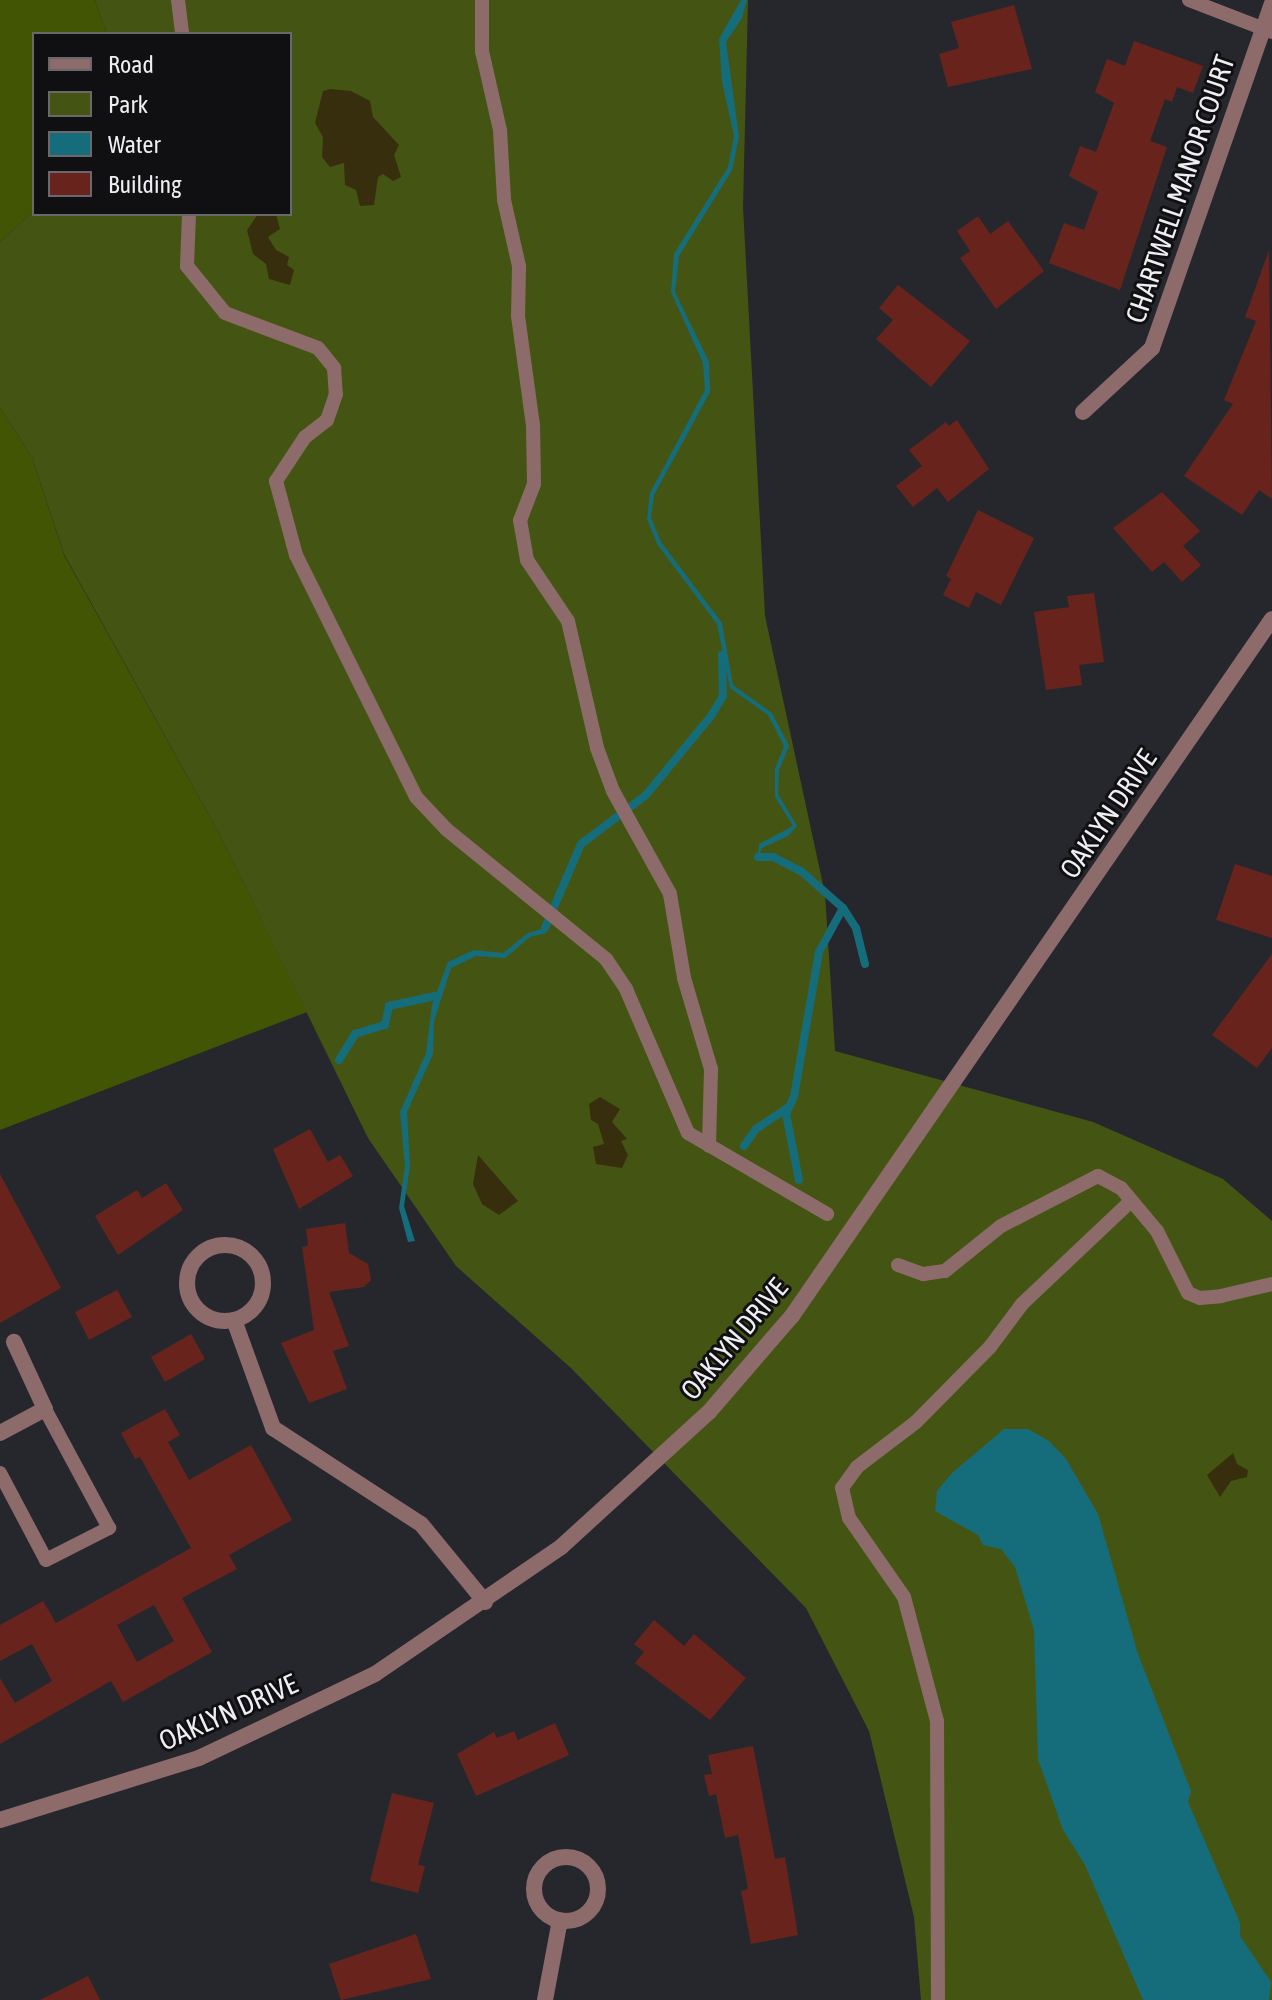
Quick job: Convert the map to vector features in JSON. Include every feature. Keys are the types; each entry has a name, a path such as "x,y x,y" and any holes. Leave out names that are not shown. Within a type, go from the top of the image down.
{"street":[{"name":"CHARTWELL MANOR COURT","path":"1083,412 1152,348 1268,30 1272,4"},
{"name":"OAKLYN DRIVE","path":"0,1820 199,1758 375,1674 485,1602 561,1547 709,1412 792,1316 1272,619"},
{"path":"216,1246 250,1254 263,1274 255,1308 234,1320 200,1312 188,1292 196,1258 216,1246"},
{"path":"234,1320 273,1428 421,1524 485,1602"},
{"path":"0,1433 45,1409 14,1342"},
{"path":"545,2000 560,1920"}],"lane":[{"path":"178,0 182,32"},
{"path":"482,0 482,51 500,130 504,200 519,266 518,316 533,425 534,484 520,520 527,560 568,621 597,748 613,791 670,894 684,978 711,1069 709,1146"},
{"path":"1189,0 1268,30"},
{"path":"189,216 187,266 225,313 318,348 334,368 336,394 327,420 305,437 276,481 296,555 416,797 446,829 606,959 626,989 688,1133 754,1168 827,1214"},
{"path":"898,1265 923,1274 945,1271 1001,1226 1098,1176 1121,1188 1168,1245 1188,1293 1200,1298 1221,1296 1272,1284"},
{"path":"938,2000 937,1721 904,1597 849,1518 842,1488 857,1467 916,1422 990,1347 1022,1304 1130,1202"},
{"path":"0,1473 46,1560 109,1528 45,1409"}],"green space":[{"path":"0,0 95,0 106,32 32,32 32,213 0,242"},
{"path":"95,0 748,0 743,207 765,616 825,894 835,1051 1093,1122 1223,1179 1272,1221 1272,2000 921,2000 914,1917 869,1731 806,1608 571,1368 456,1266 368,1138 219,833 64,554 32,457 0,408 0,242 32,213 32,216 292,216 292,32 106,32"},
{"path":"0,408 32,457 64,555 219,833 307,1012 0,1130"}],"sand":[{"path":"323,91 351,91 370,101 373,117 399,145 394,155 401,177 393,181 383,174 378,177 374,205 360,206 356,190 345,185 344,163 330,167 322,157 323,137 315,123"},
{"path":"257,216 277,216 280,229 268,237 276,250 289,257 287,265 294,270 290,285 269,279 266,264 253,254 247,230"},
{"path":"600,1097 620,1109 612,1122 627,1139 621,1141 628,1155 622,1168 596,1164 593,1147 604,1144 598,1124 591,1120 589,1104"},
{"path":"478,1155 518,1201 499,1215 482,1204 473,1184"},
{"path":"1233,1453 1237,1464 1248,1470 1247,1477 1231,1481 1220,1497 1207,1475"}],"water":[{"path":"741,0 747,0 742,18 726,42 739,137 732,170 679,256 675,292 709,362 710,392 654,495 651,518 661,542 722,623 733,685 772,713 789,746 779,770 778,794 797,826 788,836 762,848 758,857 759,844 793,826 775,797 775,769 784,746 768,715 730,688 717,624 657,544 647,519 650,493 705,390 703,363 671,292 674,254 728,167 734,136 722,82 719,39"},
{"path":"545,928 546,933 530,937 505,958 476,956 451,968 434,1021 433,1054 407,1112 410,1166 404,1206 415,1241 408,1242 399,1208 405,1166 400,1112 426,1053 432,1005 448,962 474,950 503,953 528,933"},
{"path":"1004,1429 1028,1429 1049,1441 1066,1459 1098,1514 1138,1654 1191,1791 1188,1802 1240,1923 1240,1936 1271,1982 1269,2000 1143,2000 1085,1865 1063,1830 1038,1759 1034,1630 1015,1567 1001,1549 983,1545 978,1535 935,1511 937,1491 952,1473"}],"building":[{"path":"1014,5 1032,69 948,87 939,54 959,48 951,22"},
{"path":"1134,41 1203,66 1193,93 1177,87 1172,102 1165,99 1150,141 1167,147 1120,290 1049,263 1064,223 1084,230 1098,192 1069,176 1080,146 1096,152 1114,103 1095,92 1107,59 1125,66"},
{"path":"978,216 990,234 1008,221 1044,271 996,309 960,258 970,251 957,231"},
{"path":"1269,250 1272,499 1259,490 1242,515 1184,476 1233,404 1224,400 1256,321 1245,317"},
{"path":"898,285 970,341 931,387 876,339 893,320 879,308"},
{"path":"957,420 989,469 948,502 937,488 913,507 896,486 922,466 909,450 946,422 949,426"},
{"path":"1162,492 1200,531 1183,546 1201,565 1182,582 1164,562 1152,572 1113,528"},
{"path":"978,510 1034,538 1001,605 976,592 969,608 943,595 951,579 946,576"},
{"path":"1094,593 1104,662 1079,665 1082,685 1046,690 1034,612 1069,607 1067,596"},
{"path":"1235,864 1272,876 1272,938 1216,920"},
{"path":"1272,954 1272,1048 1257,1068 1212,1035"},
{"path":"310,1129 328,1162 340,1155 353,1176 299,1209 273,1149"},
{"path":"0,1174 61,1288 0,1323"},
{"path":"166,1183 183,1210 118,1255 95,1216 137,1190 142,1198"},
{"path":"345,1223 349,1253 368,1264 371,1280 364,1287 329,1292 349,1346 333,1351 347,1389 309,1403 281,1343 314,1330 302,1247 308,1246 306,1229"},
{"path":"117,1290 132,1317 89,1340 75,1312"},
{"path":"191,1334 205,1359 165,1382 151,1357"},
{"path":"165,1409 180,1435 168,1442 189,1480 251,1445 292,1520 229,1555 237,1569 182,1598 212,1652 123,1702 111,1681 0,1744 0,1678 15,1703 52,1681 32,1644 0,1661 0,1625 43,1601 56,1623 191,1548 140,1457 135,1459 121,1433","holes":["154,1605 174,1641 137,1662 117,1625"]},
{"path":"654,1620 684,1646 694,1634 746,1678 710,1720 635,1663 644,1652 634,1644"},
{"path":"555,1723 569,1755 476,1796 457,1754 494,1732 497,1738 514,1731 518,1740"},
{"path":"753,1746 775,1859 785,1857 798,1935 751,1944 741,1891 748,1889 738,1835 725,1838 716,1794 709,1796 704,1775 712,1774 708,1755"},
{"path":"392,1793 434,1803 418,1865 425,1866 418,1893 370,1881"},
{"path":"416,1934 431,1979 341,2000 329,1964"},
{"path":"88,1976 100,2000 40,2000"}],"waterway":[{"path":"545,928 581,844 646,795 711,716 723,696 722,655"},
{"path":"758,857 773,857 801,871 843,908 819,952 794,1096 786,1114 799,1180"},
{"path":"843,908 856,928 865,964"},
{"path":"339,1060 355,1034 385,1025 389,1006 435,996"},
{"path":"744,1146 756,1129 787,1108"}]}
